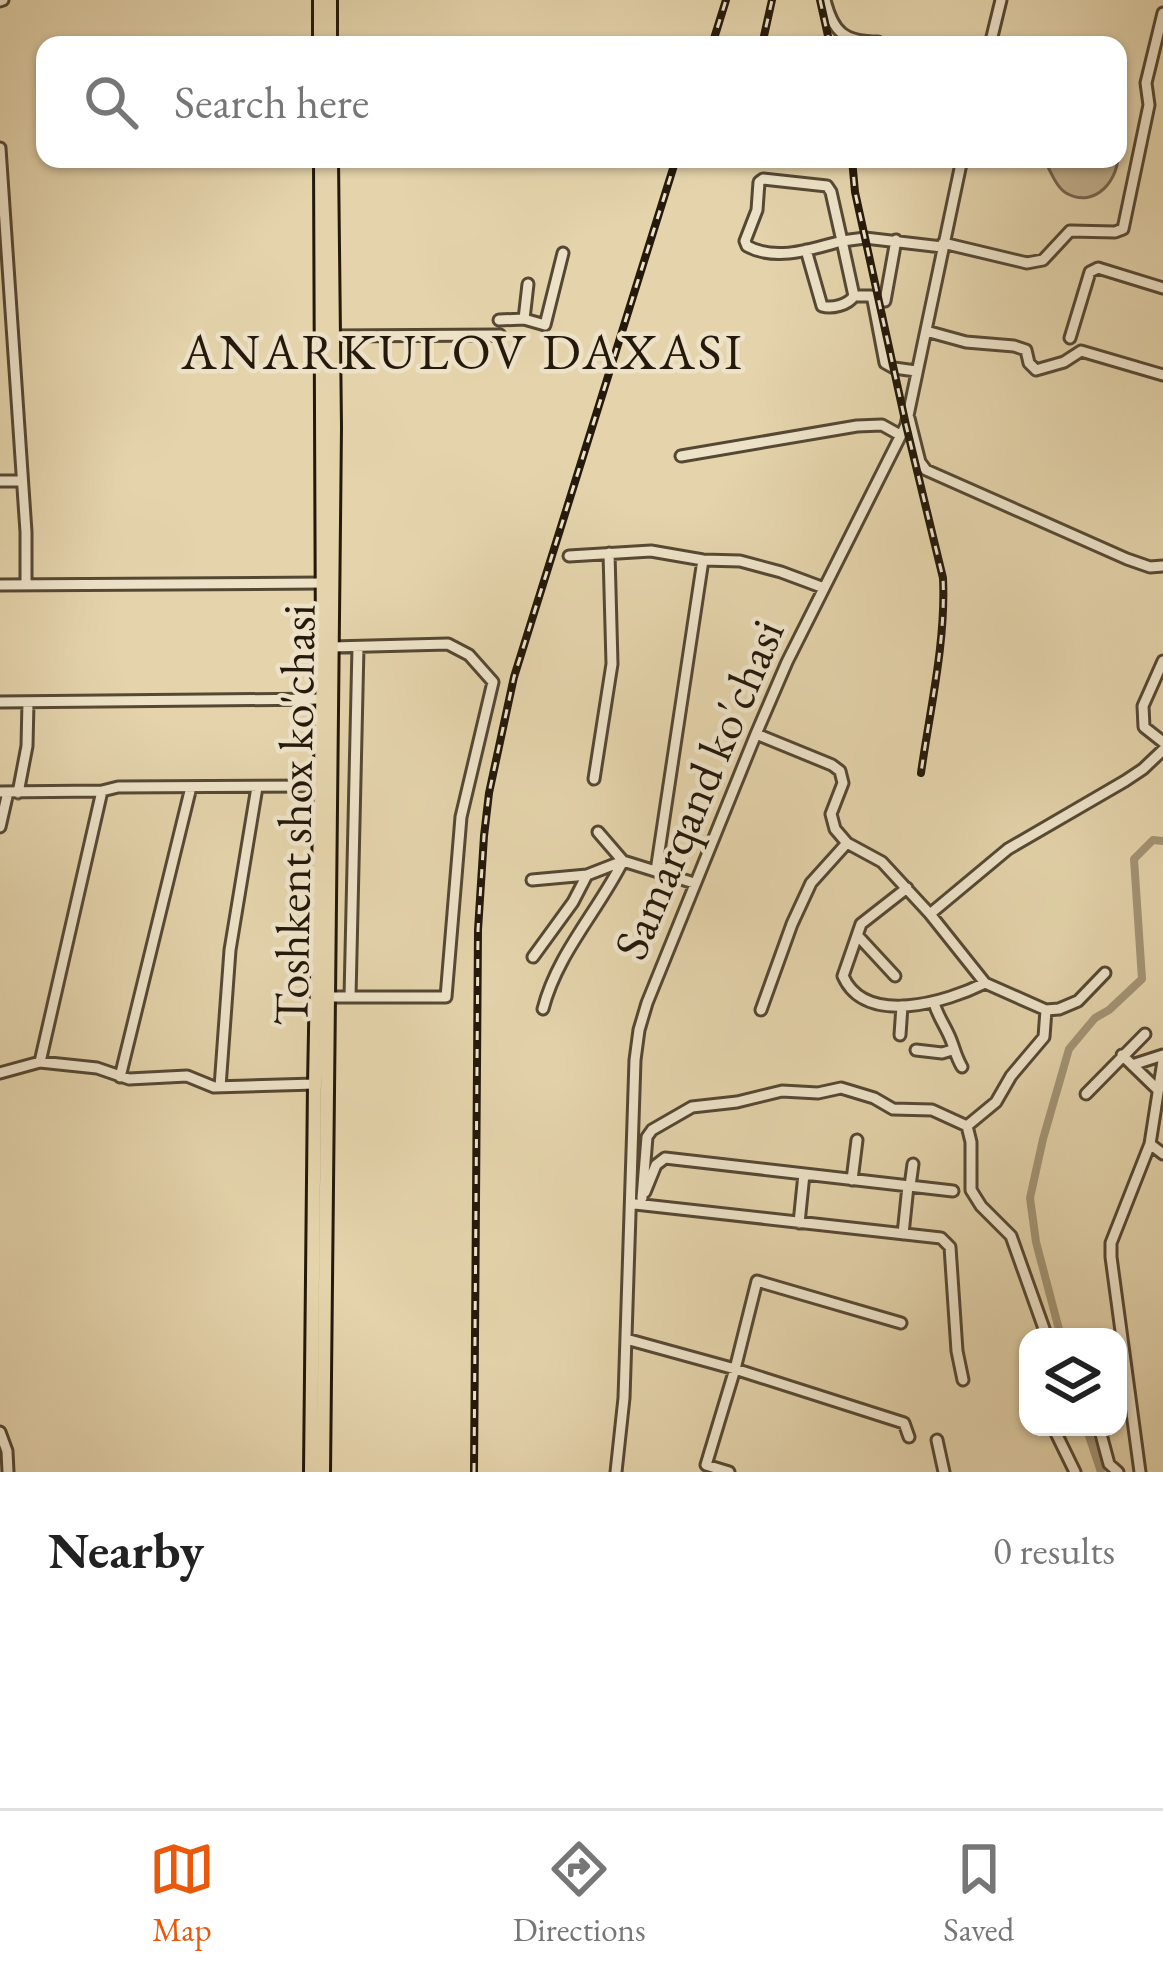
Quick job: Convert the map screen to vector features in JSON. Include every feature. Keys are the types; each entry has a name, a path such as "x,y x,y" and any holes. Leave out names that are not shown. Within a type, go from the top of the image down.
{"main road":[{"path":"320,0 320,36"},
{"path":"330,0 330,36"},
{"name":"Toshkent shox ko'chasi","path":"311,1472 320,786 326,749 321,168"},
{"name":"Toshkent shox ko'chasi","path":"323,1472 326,749 334,427 331,168"}],"street":[{"path":"825,0 832,25 845,36"},
{"path":"992,36 1000,0"},
{"path":"854,296 842,241 831,192 826,187 759,182 757,210 745,241 761,253 806,250 842,241 866,238 942,245 1027,263 1043,260 1070,231 1123,229 1149,105 1146,83 1163,13"},
{"path":"0,148 5,309 17,395 26,585"},
{"name":"Samarqand ko'chasi","path":"616,1472 638,1202 636,1045 647,1003 756,734 908,414 960,168"},
{"path":"885,301 896,240"},
{"path":"806,250 822,306 830,308 854,296"},
{"path":"499,320 524,319 545,325 563,254"},
{"path":"1070,338 1090,272 1098,268 1163,288"},
{"path":"524,319 528,284"},
{"path":"854,296 871,296 885,363 916,370"},
{"path":"926,332 1027,350 1036,370 1081,351 1163,375"},
{"path":"332,336 500,334"},
{"path":"0,395 17,395"},
{"path":"908,414 926,470 1127,559 1163,566"},
{"path":"681,456 857,426 882,425 900,435"},
{"path":"0,481 22,482"},
{"path":"569,556 651,551 740,561 824,588"},
{"path":"594,779 612,664 609,553"},
{"path":"656,871 703,560"},
{"path":"0,585 323,583"},
{"path":"328,997 446,998 461,817 493,682 470,655 448,644 332,647"},
{"path":"350,997 358,647"},
{"path":"930,914 1008,849 1143,769 1163,746 1144,727 1143,706 1163,661"},
{"path":"0,702 322,699"},
{"path":"0,827 27,746 28,702"},
{"path":"756,734 840,771 843,784 831,820 835,830 847,843 882,862 985,983 1046,1010 1078,1000 1105,974"},
{"path":"9,792 320,786"},
{"path":"120,1077 191,787"},
{"path":"220,1087 230,950 257,788"},
{"path":"40,1062 102,791"},
{"path":"598,832 622,861 694,883"},
{"path":"760,1010 811,883 847,843"},
{"path":"532,880 587,875 622,861"},
{"path":"543,1009 550,984 622,861"},
{"path":"533,957 587,875"},
{"path":"907,888 861,924 843,976 848,988 863,999 902,1006 934,1003 985,983"},
{"path":"858,936 895,976"},
{"path":"934,1003 962,1067"},
{"path":"900,1035 902,1006"},
{"path":"967,1126 996,1102 1044,1037 1046,1010"},
{"path":"1086,1094 1145,1034"},
{"path":"916,1050 952,1050"},
{"path":"1122,1055 1157,1089"},
{"path":"1132,1065 1163,1058 1150,1144 1112,1243 1111,1257 1140,1472"},
{"path":"0,1072 40,1062 98,1068 120,1077 188,1076 210,1087 315,1084"},
{"path":"638,1202 647,1137 692,1107 782,1091 818,1093 842,1088 893,1108 932,1110 967,1126"},
{"path":"967,1126 971,1190 1012,1236 1044,1328"},
{"path":"852,1180 857,1140"},
{"path":"1150,1144 1163,1154"},
{"path":"638,1202 665,1158 953,1192"},
{"path":"903,1234 913,1164"},
{"path":"799,1223 804,1174"},
{"path":"638,1202 941,1238 950,1246 963,1380"},
{"path":"729,1472 706,1465 757,1281 901,1323"},
{"path":"626,1339 904,1423 909,1436"},
{"path":"0,1432 8,1472"},
{"path":"1057,1436 1075,1472"},
{"path":"1101,1436 1109,1464 1118,1472"},
{"path":"937,1440 944,1472"}],"shaded area":[{"path":"1048,168 1116,168 1104,189 1087,197 1066,193"}],"waterway":[{"path":"1059,1328 1036,1242 1030,1198 1069,1049 1095,1018 1142,979 1134,859 1153,840 1163,841"},
{"path":"1089,1436 1101,1472"}],"railway":[{"path":"715,36 726,0"},
{"path":"764,36 772,0"},
{"path":"820,0 828,36"},
{"path":"474,1472 478,930 489,793 514,677 673,168"},
{"path":"853,168 943,578 940,651 921,773"}],"district":[{"name":"ANARKULOV DAXASI","path":"463,351"}]}
